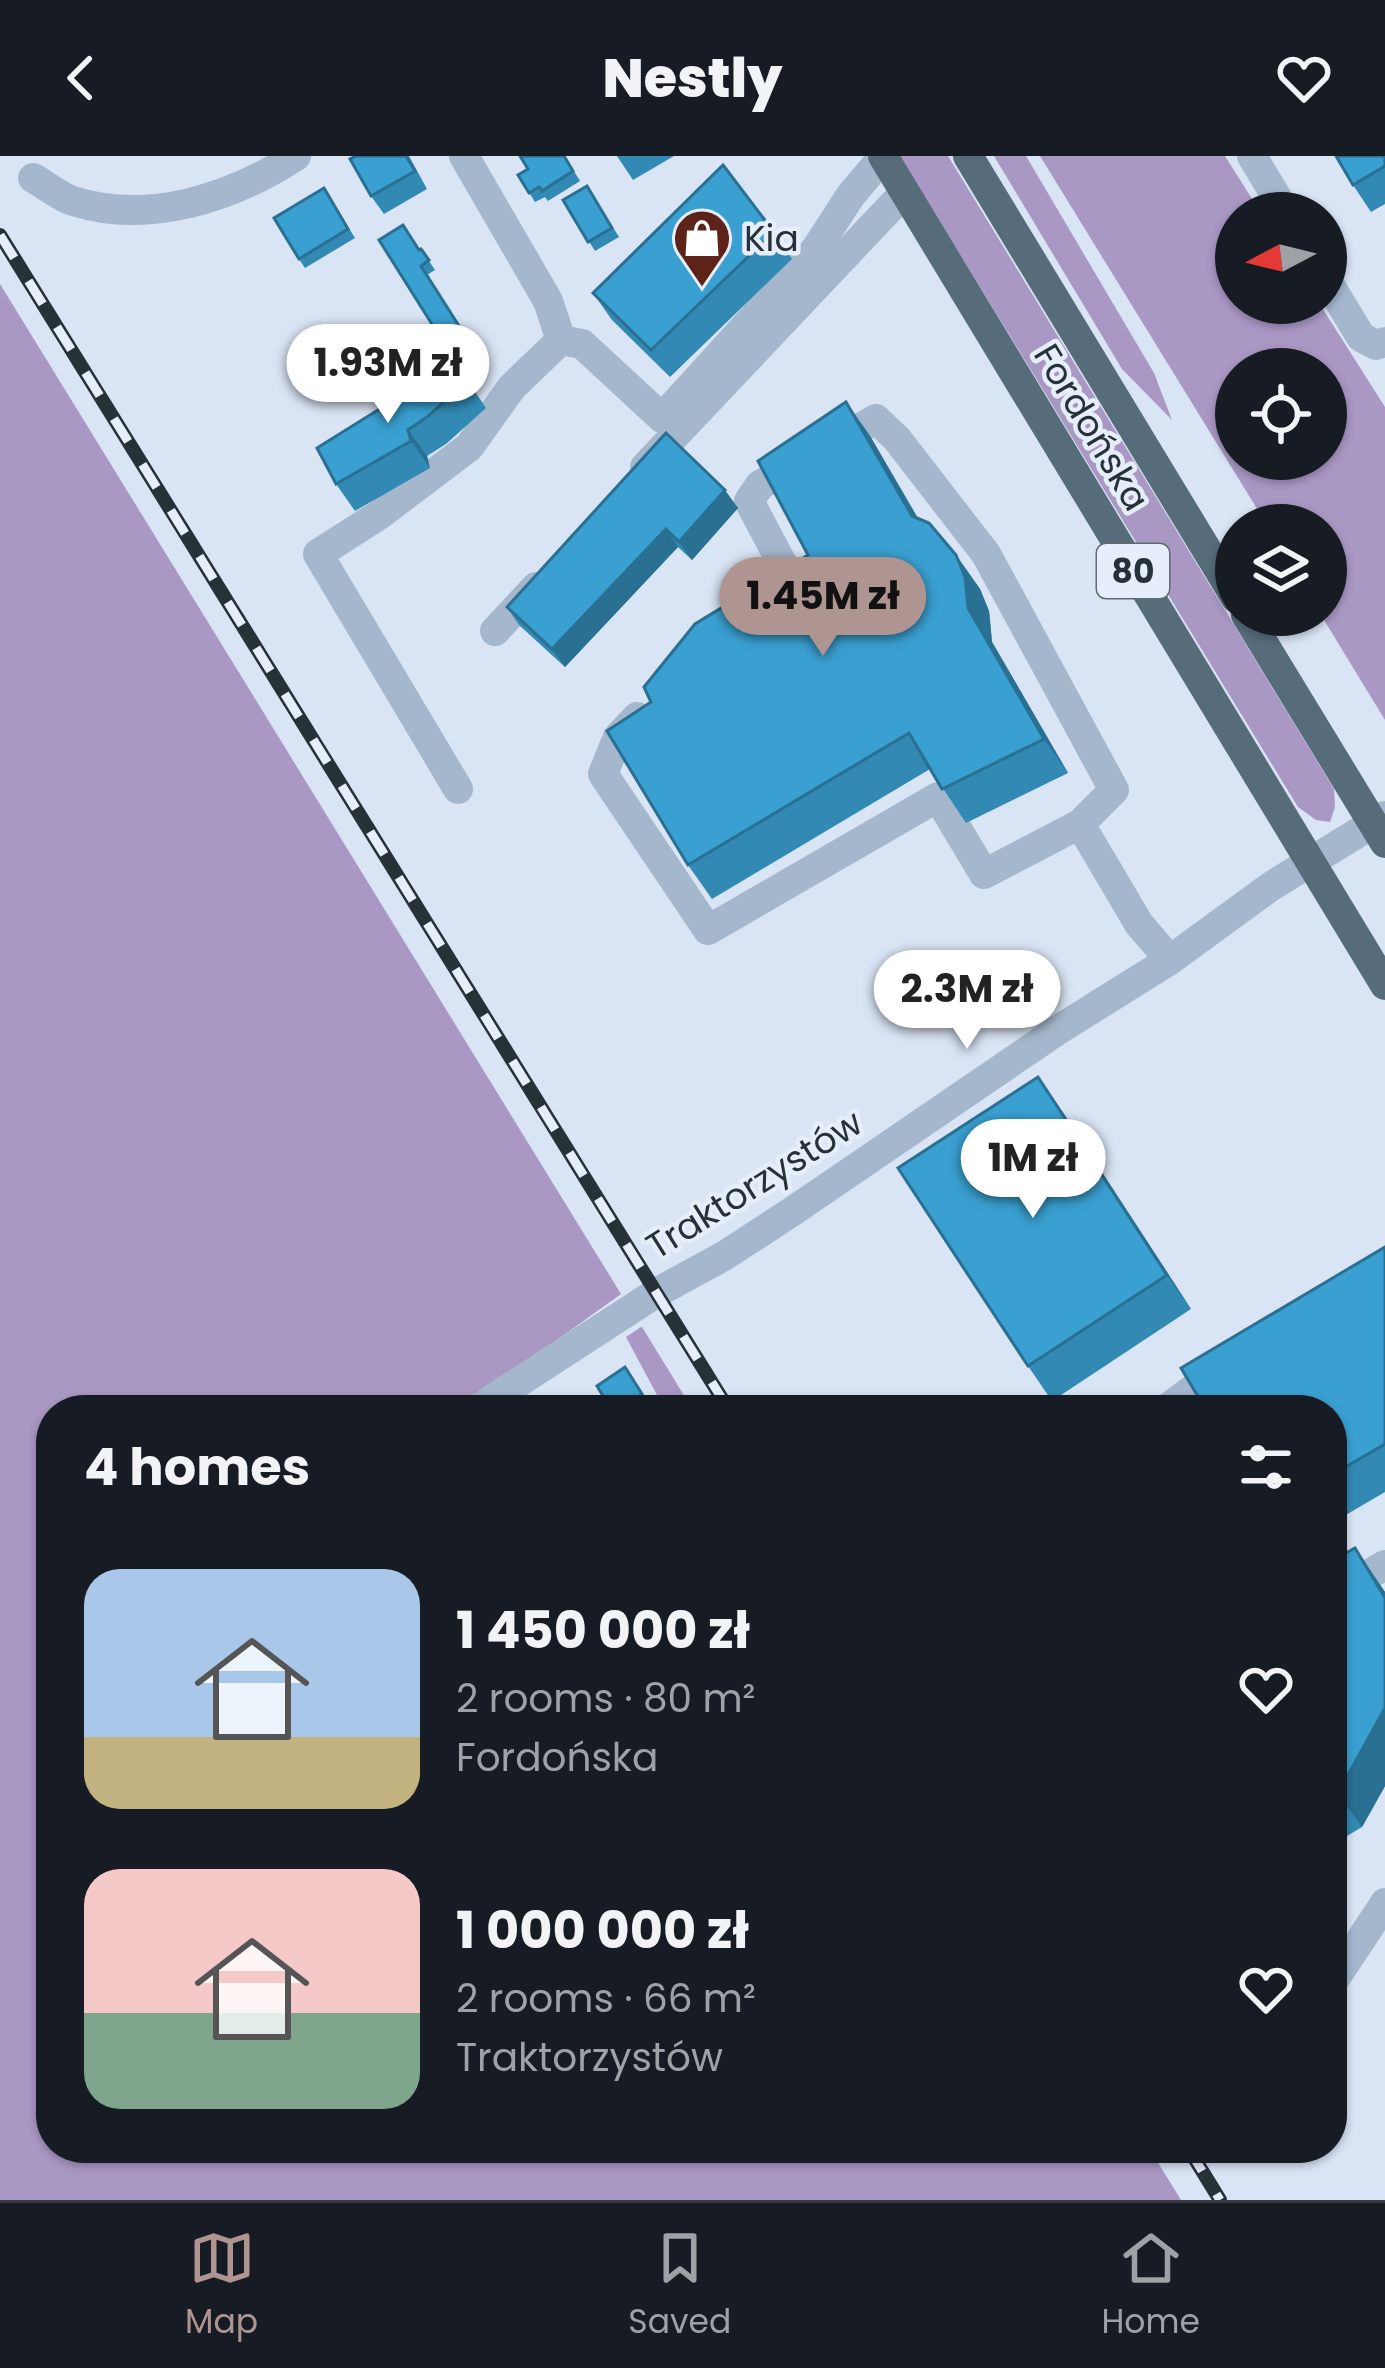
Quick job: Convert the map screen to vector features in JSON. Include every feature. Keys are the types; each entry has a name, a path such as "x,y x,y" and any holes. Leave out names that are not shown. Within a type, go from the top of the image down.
{"main road":[{"name":"Fordońska","path":"883,156 1385,985"},
{"name":"Fordońska","path":"968,156 1215,563"},
{"path":"1259,636 1381,827"}],"street":[{"path":"33,178 71,201 136,211 205,200 296,156"},
{"path":"464,156 548,301 561,340"},
{"path":"561,340 582,344 662,418 816,249 883,156"},
{"path":"1252,156 1273,192"},
{"path":"633,480 904,192"},
{"path":"1347,314 1361,337 1376,345 1385,342"},
{"path":"458,789 318,554 469,447 512,387 561,340"},
{"path":"651,703 619,737 603,774 708,930 938,797 984,874 1081,824 1114,790 986,554 897,439 875,419 760,485 749,501 784,567 782,588 748,612"},
{"path":"495,631 554,566"},
{"path":"1081,824 1139,924 1170,960"},
{"name":"Traktorzystów","path":"499,1395 656,1293 724,1256 1058,1030 1170,960 1309,862 1381,827"},
{"path":"1185,1395 1247,1349"},
{"path":"1347,1587 1385,1565"},
{"path":"1347,1960 1385,1903"}],"shaded area":[{"path":"900,156 948,156 1215,594 1215,636 1241,636 1334,789 1330,822 1316,820 1298,807"},
{"path":"994,156 1026,156 1154,373 1172,420 1122,369"},
{"path":"1040,156 1225,156 1248,192 1215,192 1215,324 1332,324 1385,407 1385,720 1334,636 1347,636 1347,504 1254,504 1239,480 1347,480 1347,348 1215,348 1215,440"},
{"path":"0,284 621,1294 480,1395 36,1395 36,2163 1158,2163 1181,2200 0,2200"},
{"path":"641,1327 684,1395 657,1395 626,1337"}],"building":[{"path":"406,156 415,171 371,196 350,159"},
{"path":"520,156 564,156 573,171 542,191 539,187 529,193 518,175 528,169"},
{"path":"1336,156 1385,156 1385,166 1353,185"},
{"path":"723,165 774,232 651,350 593,293"},
{"path":"587,186 612,228 588,242 563,200"},
{"path":"324,188 348,229 299,259 274,218"},
{"path":"403,225 429,260 421,266 466,337 447,348 379,240"},
{"path":"455,362 467,381 408,430 411,441 336,484 317,448"},
{"path":"846,402 912,516 929,523 956,555 965,577 968,608 1044,739 942,789 909,733 688,865 607,731 651,702 644,687 695,624 808,555 758,461"},
{"path":"666,433 725,490 679,542 666,529 552,649 507,607"},
{"path":"1038,1077 1167,1275 1028,1366 898,1168"},
{"path":"1385,1247 1385,1444 1347,1466 1347,1395 1197,1395 1181,1368"},
{"path":"625,1367 642,1394 602,1395 597,1386"},
{"path":"1355,1548 1385,1598 1385,1708 1347,1777 1347,1553"}],"railway":[{"path":"0,235 720,1395"},
{"path":"1197,2163 1220,2200"}],"place":[{"name":"Kia","path":"702,289"}]}
